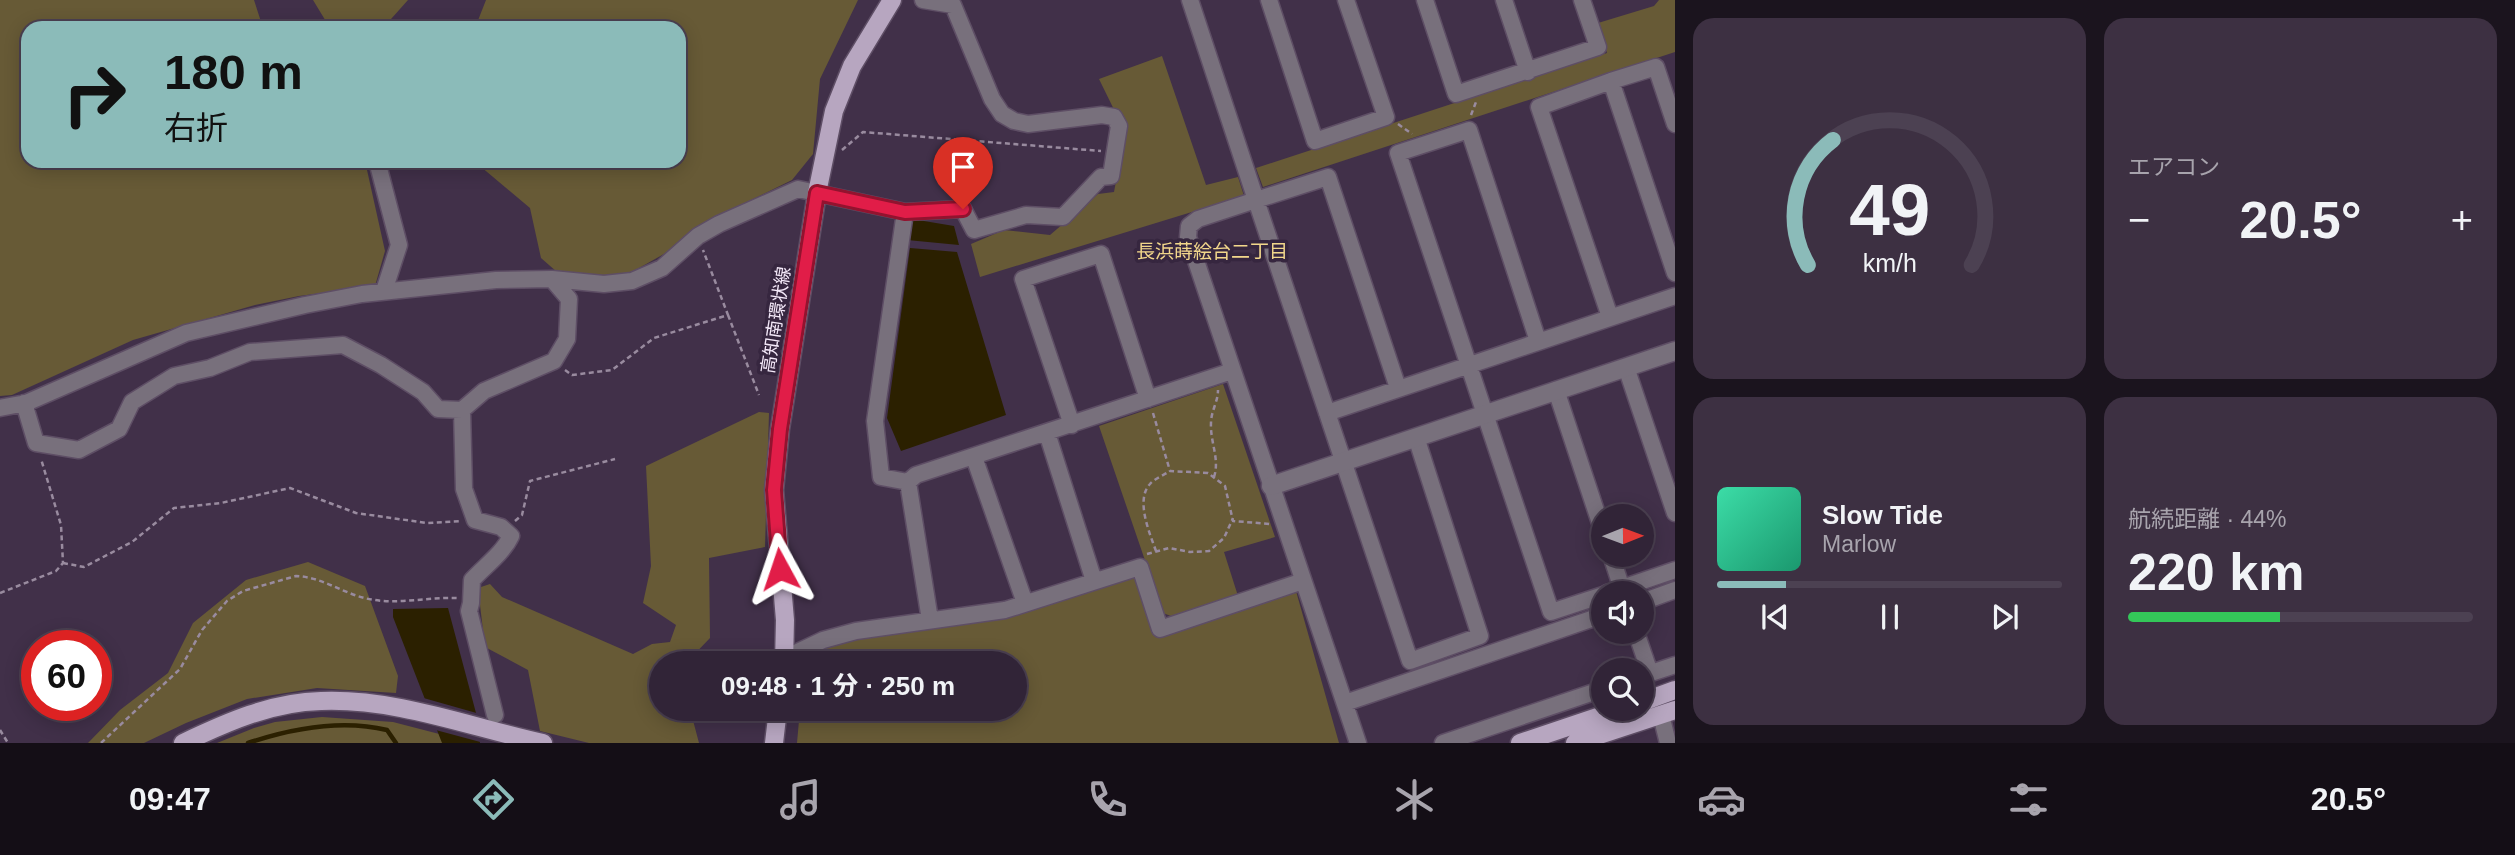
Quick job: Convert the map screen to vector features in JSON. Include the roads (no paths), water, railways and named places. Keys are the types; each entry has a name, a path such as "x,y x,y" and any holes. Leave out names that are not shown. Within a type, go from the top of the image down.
{"main road":[{"name":"高知南環状線","path":"784,651 785,620 774,490 780,429 817,193 834,111 852,66 892,0"},
{"path":"1654,698 1675,690"},
{"path":"183,743 229,721 275,707 320,701 375,704 492,723 542,743"},
{"path":"1575,743 1668,712"},
{"path":"1520,743 1591,719"},
{"path":"774,743 777,721"},
{"path":"492,723 519,743"}],"street":[{"path":"0,408 24,403 186,333 305,305 384,291 496,280 552,279 604,284 632,281 662,268 698,236 798,189 905,212 963,209 974,230 1026,215 1063,217 1101,177 1111,176 1119,126 1114,117 1102,115 1028,124 1014,121 1002,114 992,99 953,5 923,0"},
{"path":"1190,0 1410,661 1480,636 1416,437"},
{"path":"1269,0 1315,141 1386,117 1346,0"},
{"path":"1425,0 1456,94 1598,47 1582,0"},
{"path":"1504,0 1528,72"},
{"path":"1610,317 1539,107 1656,67 1675,124"},
{"path":"1611,81 1675,273"},
{"path":"1538,341 1469,130 1398,153 1551,611 1591,598"},
{"path":"379,168 399,244 384,291"},
{"path":"1358,743 1271,486 1225,374 1188,237 1189,226 1198,219 1328,177 1398,388"},
{"path":"905,212 875,421 881,478 908,482 916,475 1225,374"},
{"path":"1072,425 1023,279 1101,254 1148,399"},
{"path":"24,403 36,443 79,450 119,429 132,402 174,376 210,368 250,352 343,345 423,392 438,409 462,410 484,391 554,361 567,339 569,299 552,279"},
{"path":"1327,413 1675,296"},
{"path":"1271,486 1675,351"},
{"path":"1626,367 1675,513"},
{"path":"1556,390 1594,504"},
{"path":"462,410 464,489 475,520 504,530 511,536 506,547 472,580 469,611 492,723"},
{"path":"1047,433 1094,581"},
{"path":"974,457 1024,603"},
{"path":"908,482 930,620"},
{"path":"803,651 823,640 856,631 1005,610 1140,566 1160,629 1303,581"},
{"path":"1643,581 1675,570"},
{"path":"1654,598 1675,590"},
{"path":"1345,703 1591,619"},
{"path":"1654,672 1675,665"},
{"path":"1443,743 1591,693"},
{"path":"1668,712 1668,743"}],"waterway":[{"path":"248,743 300,729 335,725 387,730 396,743"}],"district":[{"name":"長浜蒔絵台二丁目","path":"1212,251"}]}
